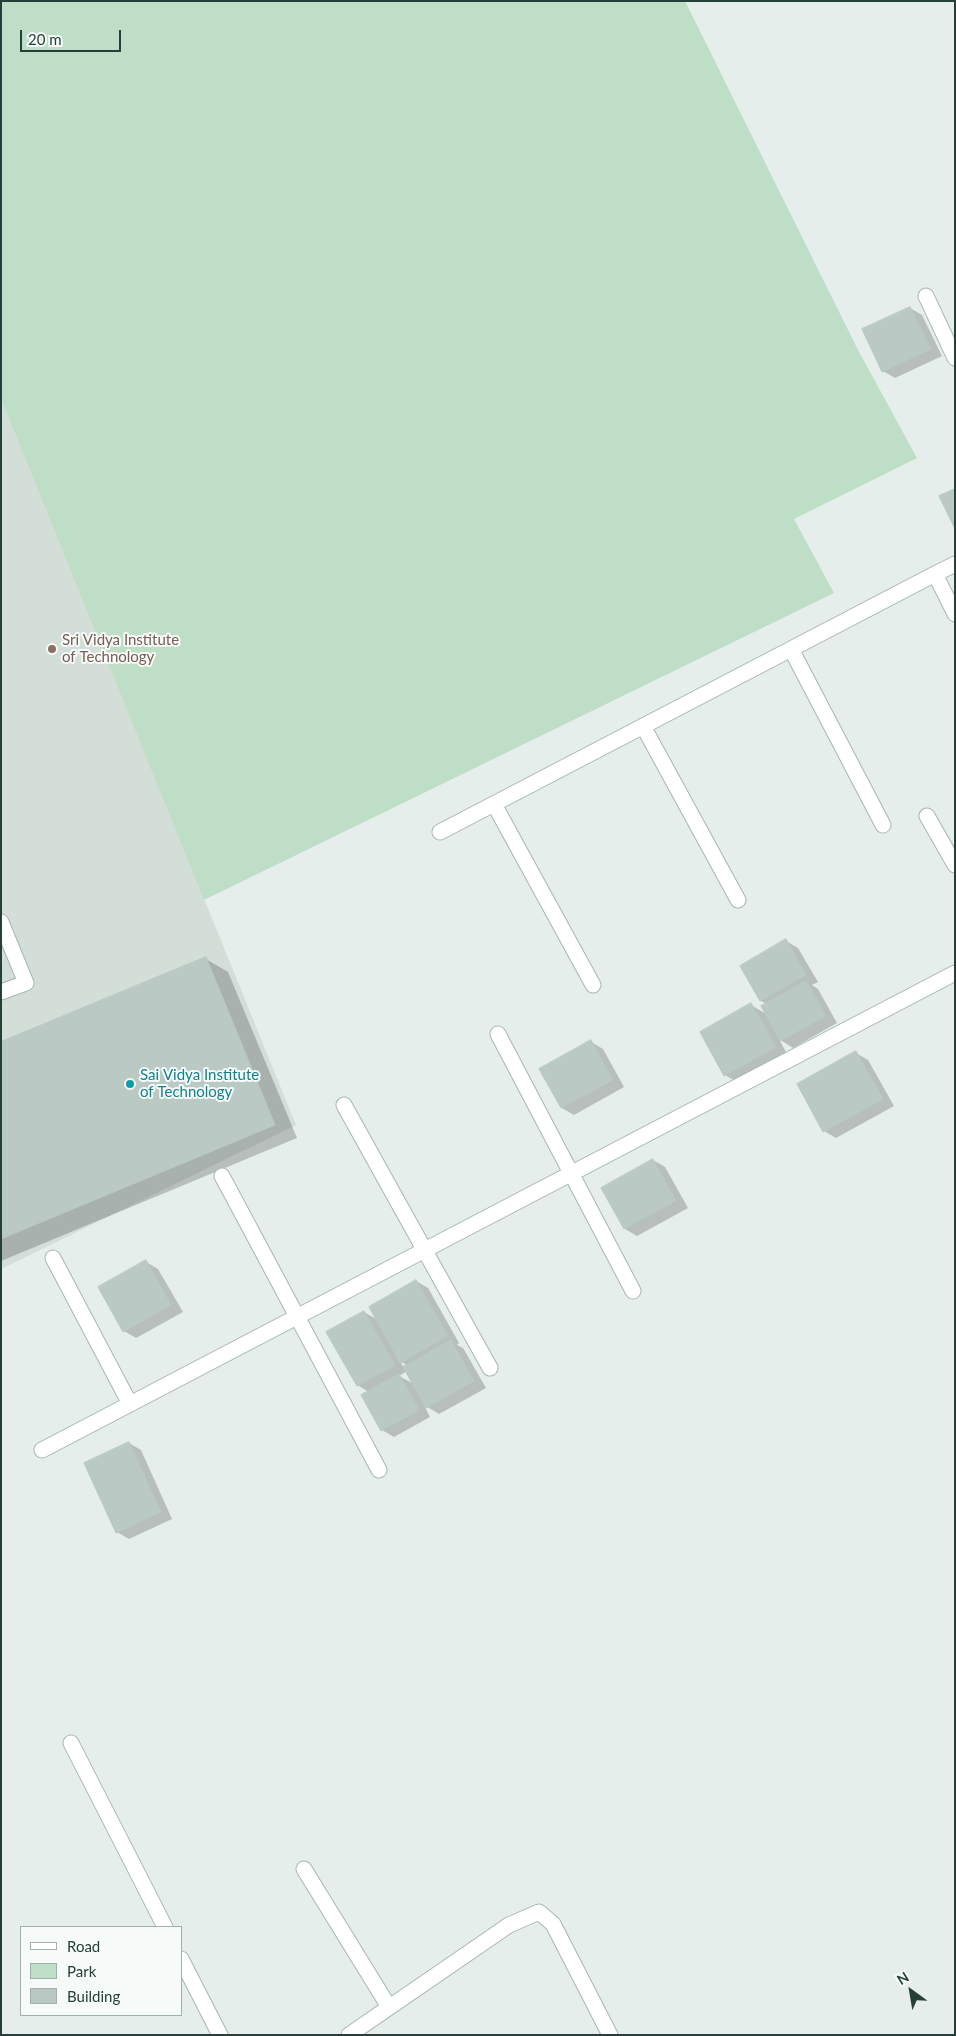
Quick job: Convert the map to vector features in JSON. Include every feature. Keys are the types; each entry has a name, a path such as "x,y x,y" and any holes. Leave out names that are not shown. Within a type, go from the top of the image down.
{"street":[{"path":"926,296 955,358"},
{"path":"440,832 955,564"},
{"path":"935,574 955,614"},
{"path":"791,649 883,825"},
{"path":"643,726 738,900"},
{"path":"494,804 593,985"},
{"path":"927,816 955,866"},
{"path":"1,922 26,983 1,992"},
{"path":"42,1450 955,972"},
{"path":"498,1034 633,1291"},
{"path":"344,1105 490,1368"},
{"path":"222,1176 379,1470"},
{"path":"53,1258 130,1404"},
{"path":"71,1743 164,1926"},
{"path":"304,1869 389,2007"},
{"path":"349,2035 509,1925 539,1912 553,1924 610,2035"},
{"path":"182,1961 220,2035"}],"shaded area":[{"name":"Sri Vidya Institute of Technology","path":"1,399 296,1125 1,1269"}],"green space":[{"path":"1,1 685,1 857,348 917,458 794,519 834,593 204,900 1,399"}],"building":[{"path":"910,307 931,349 882,372 862,329"},
{"path":"955,489 955,529 939,496"},
{"path":"786,939 806,975 760,1001 740,966"},
{"name":"Sai Vidya Institute of Technology","path":"206,957 275,1125 1,1239 1,1042"},
{"path":"806,981 826,1016 780,1041 761,1006"},
{"path":"751,1003 776,1047 724,1076 700,1032"},
{"path":"591,1040 613,1080 561,1108 539,1069"},
{"path":"856,1051 883,1099 823,1132 797,1084"},
{"path":"653,1159 676,1201 624,1229 601,1188"},
{"path":"146,1260 171,1305 123,1332 98,1287"},
{"path":"416,1280 448,1336 400,1363 369,1307"},
{"path":"364,1311 395,1365 357,1386 326,1332"},
{"path":"451,1340 474,1381 426,1408 403,1367"},
{"path":"399,1374 419,1410 381,1431 361,1395"},
{"path":"129,1442 161,1512 116,1533 84,1463"}],"place":[{"name":"Sri Vidya Institute of Technology","path":"52,649"},
{"name":"Sai Vidya Institute of Technology","path":"130,1084"}]}
